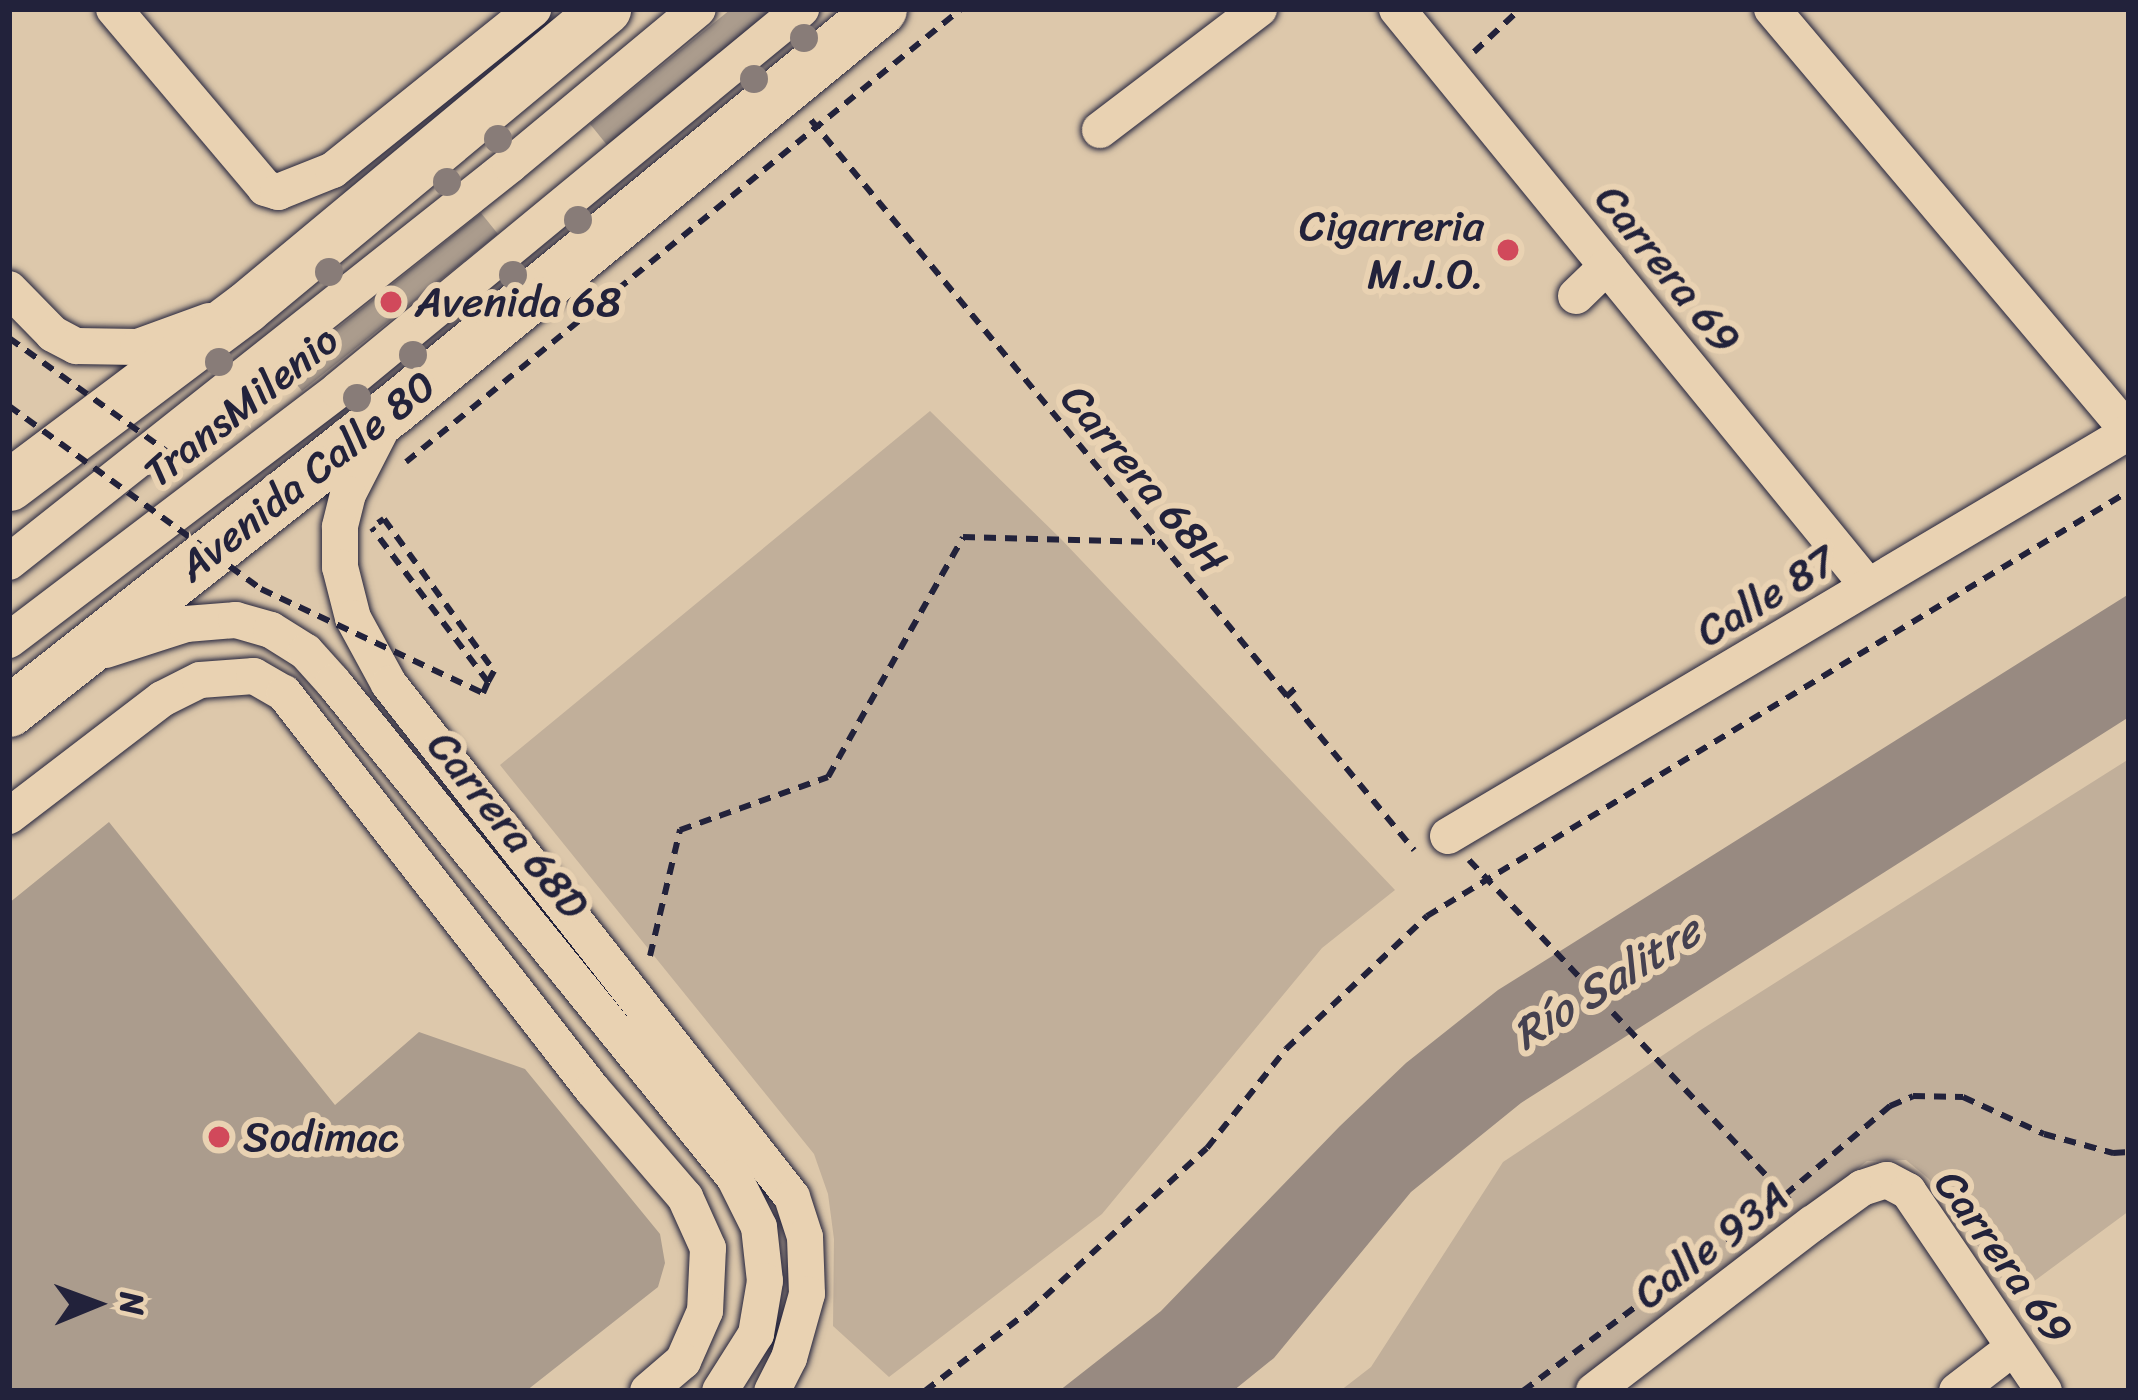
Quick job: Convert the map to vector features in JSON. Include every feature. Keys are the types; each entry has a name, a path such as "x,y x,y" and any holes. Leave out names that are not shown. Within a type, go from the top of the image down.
{"highway":[{"path":"9,485 246,307 519,41 604,9"},
{"name":"Avenida Calle 80","path":"9,711 393,409 881,9"}],"street":[{"path":"114,9 266,188 296,188 333,170 519,41"},
{"name":"TransMilenio","path":"9,562 510,166 698,9"},
{"name":"TransMilenio","path":"9,640 338,390 801,9"},
{"path":"1100,130 1259,9"},
{"name":"Carrera 69","path":"1397,9 1868,586"},
{"path":"1772,9 2129,432"},
{"path":"1576,296 1607,266"},
{"path":"9,289 63,340 116,350 246,307"},
{"name":"Carrera 68D","path":"393,409 366,453 340,527 340,567 353,619 389,684 792,1197 805,1237 802,1322 772,1391"},
{"name":"Calle 87","path":"1448,836 2129,432"},
{"name":"Carrera 68D","path":"59,672 132,638 186,624 236,620 271,630 306,652 716,1150 760,1227 765,1281 756,1334 720,1391"},
{"path":"9,815 163,699 200,680 254,676 284,693 592,1089 685,1197 708,1248 705,1312 683,1361 648,1391"},
{"name":"Carrera 69","path":"1887,1180 1908,1191 2044,1391"},
{"name":"Calle 93A","path":"1594,1391 1812,1224 1862,1188 1887,1180"},
{"path":"1957,1391 2013,1348"}],"path":[{"path":"404,464 961,9"},
{"path":"1450,74 1520,9"},
{"name":"Carrera 68H","path":"804,112 1418,854 1448,836"},
{"path":"9,338 180,460"},
{"path":"9,406 262,589 482,693 488,682 494,671 384,519 372,528 488,682"},
{"path":"925,1391 1029,1311 1207,1148 1286,1049 1426,916 2129,491"},
{"path":"639,1001 680,830 828,778 963,537 1156,542"},
{"path":"1286,697 1298,686"},
{"path":"1448,836 1812,1224"}],"shaded area":[{"path":"930,411 1061,539 1395,890 1322,948 1102,1214 889,1377 833,1326 834,1239 828,1194 814,1154 500,765"},
{"path":"2129,759 2129,1211 2014,1296 1929,1179 1906,1160 1867,1161 1585,1391 1340,1391 1371,1367 1503,1162 1699,1031"}],"water":[{"name":"Río Salitre","path":"2129,594 2129,717 1521,1103 1411,1192 1274,1358 1233,1391 1059,1391 1161,1311 1406,1063 1498,990"}],"building":[{"path":"731,9 774,9 607,145 590,124"},
{"name":"Avenida 68","path":"481,213 498,234 302,391 285,370"},
{"path":"109,822 335,1105 419,1032 525,1069 660,1234 665,1263 658,1287 526,1391 9,1391 9,903"}],"place":[{"name":"Cigarreria M.J.O.","path":"1508,250"},
{"name":"Avenida 68","path":"391,302"},
{"name":"Sodimac","path":"219,1137"}]}
